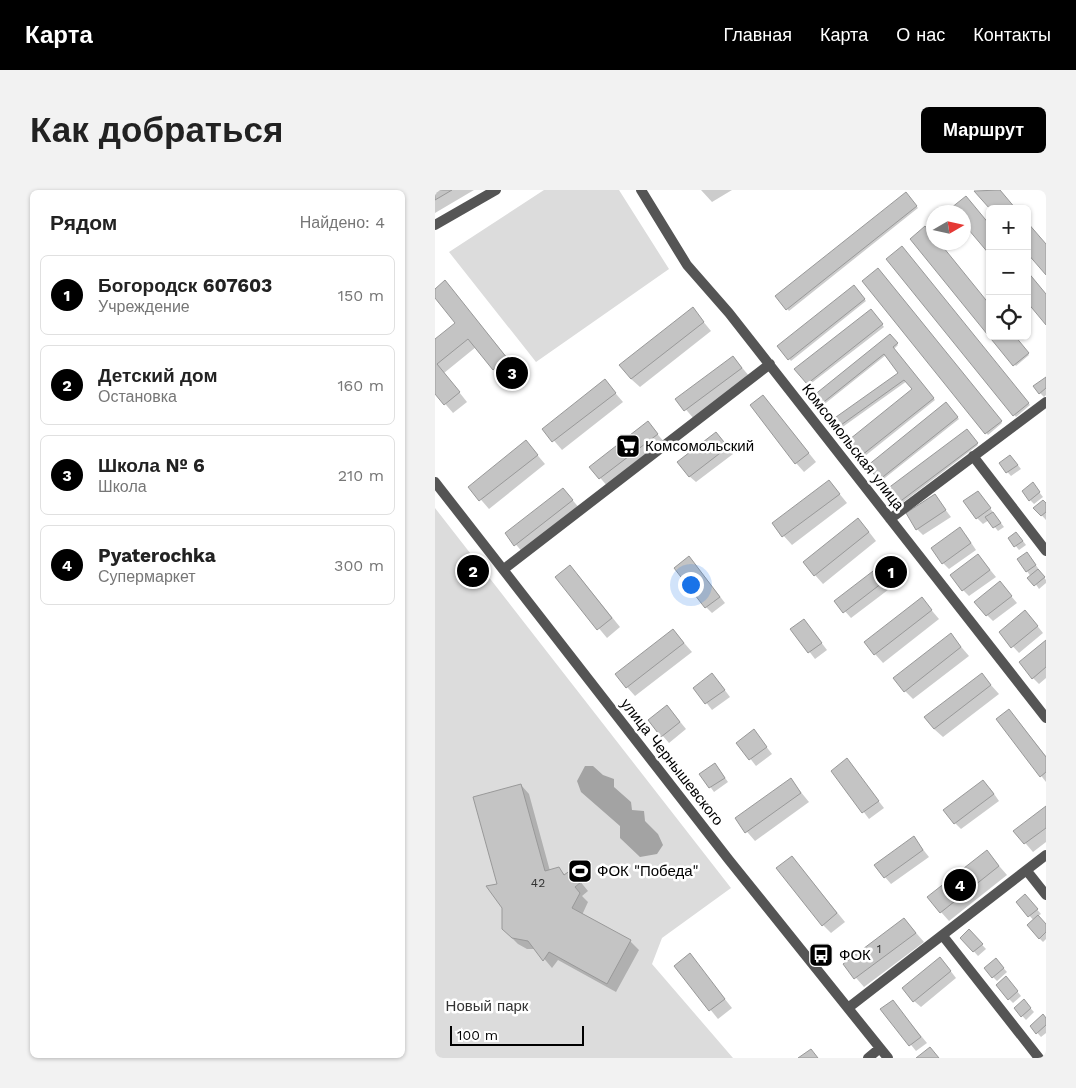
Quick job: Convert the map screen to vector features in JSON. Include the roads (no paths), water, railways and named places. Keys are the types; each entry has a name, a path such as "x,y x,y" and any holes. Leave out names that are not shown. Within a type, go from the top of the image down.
{"street":[{"path":"435,225 496,190"},
{"name":"Комсомольская улица","path":"641,190 687,266 729,312 1046,718"},
{"path":"504,569 770,364"},
{"path":"890,519 1046,402"},
{"path":"973,456 1046,551"},
{"name":"улица Чернышевского","path":"435,482 671,785 888,1058"},
{"path":"848,1008 1046,856"},
{"path":"1027,871 1046,895"},
{"path":"943,936 1039,1058"},
{"path":"868,1058 880,1048"}],"place":[{"name":"Школа № 6","path":"512,373"},
{"name":"Комсомольский","path":"628,446"},
{"name":"Детский дом","path":"473,571"},
{"name":"Богородск 607603","path":"891,572"},
{"name":"ФОК \"Победа\"","path":"580,871"},
{"name":"Pyaterochka","path":"960,885"},
{"name":"ФОК","path":"821,955"}],"park label":[{"name":"Новый парк","path":"487,1006"}]}
